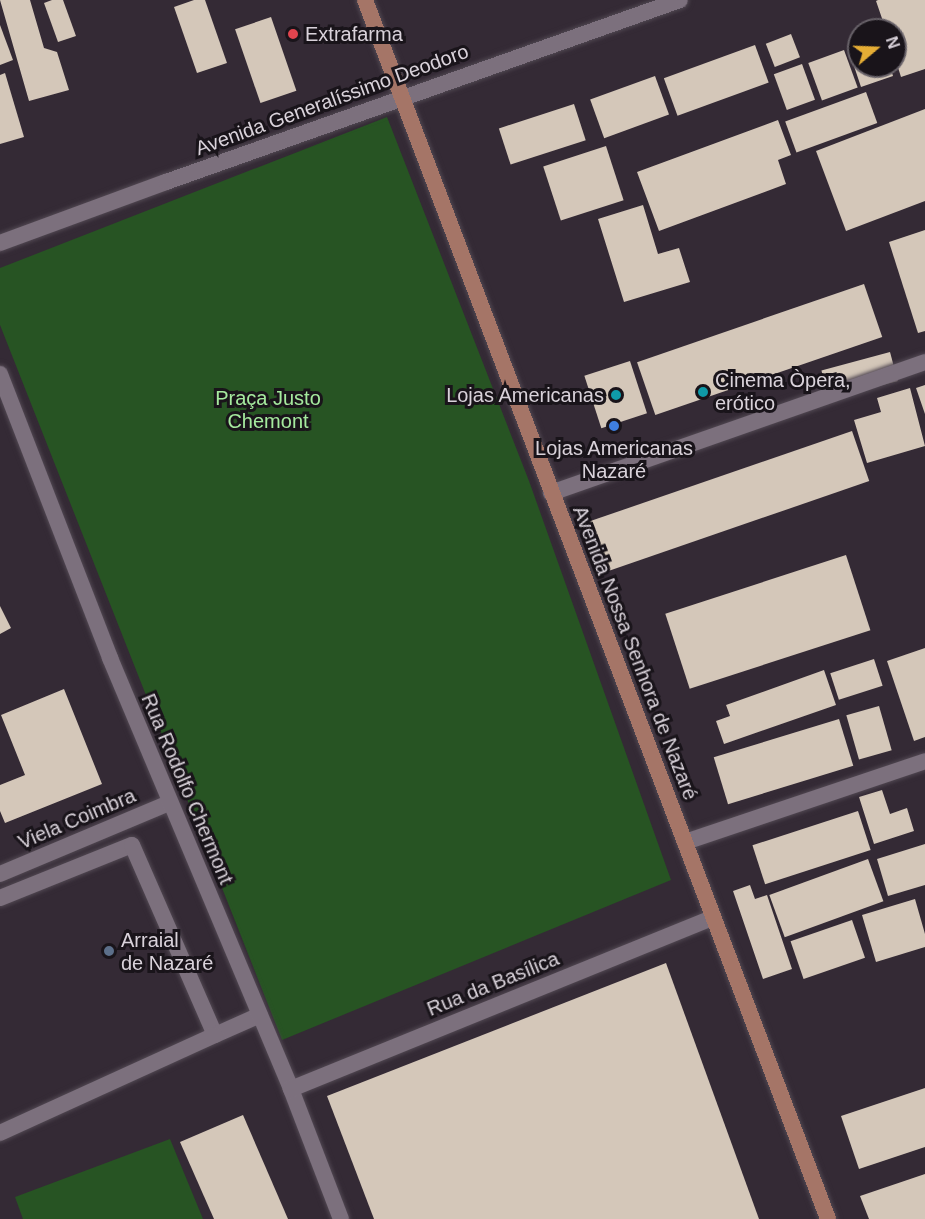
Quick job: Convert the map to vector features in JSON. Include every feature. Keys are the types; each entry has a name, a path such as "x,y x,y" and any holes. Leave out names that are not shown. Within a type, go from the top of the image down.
{"main road":[{"name":"Avenida Nossa Senhora de Nazaré","path":"365,0 550,493 828,1219"}],"street":[{"name":"Avenida Generalíssimo Deodoro","path":"0,243 680,0"},
{"path":"550,493 925,362"},
{"name":"Rua Rodolfo Chermont","path":"0,374 169,803 291,1089 341,1219"},
{"path":"685,842 925,761"},
{"name":"Viela Coimbra","path":"0,874 169,803"},
{"path":"0,898 132,845 215,1035"},
{"name":"Rua da Basílica","path":"291,1089 712,918"},
{"path":"1,1128 260,1015"}],"green space":[{"name":"Praça Justo Chemont","path":"387,117 529,481 671,880 282,1040 0,325 0,268"},
{"path":"170,1139 203,1219 23,1219 15,1197"}],"building":[{"path":"0,0 30,0 44,48 57,52 69,90 29,101"},
{"path":"63,0 76,36 58,42 44,3"},
{"path":"194,0 205,0 227,63 197,73 174,7"},
{"path":"925,0 925,69 907,75 907,18 882,18 876,1"},
{"path":"271,17 296,91 260,103 235,29"},
{"path":"0,25 13,60 0,65"},
{"path":"791,34 800,57 775,67 766,44"},
{"path":"755,45 769,83 678,116 664,78"},
{"path":"844,50 847,58 847,78 854,78 858,88 822,101 808,63"},
{"path":"802,64 815,100 787,110 774,74"},
{"path":"5,73 24,137 0,144 0,75"},
{"path":"655,76 669,115 604,138 590,100"},
{"path":"858,78 887,78 861,87"},
{"path":"866,92 877,123 796,152 785,121"},
{"path":"574,104 586,140 511,165 499,128"},
{"path":"925,109 925,201 846,231 816,151"},
{"path":"778,120 791,155 778,160 786,184 659,231 637,172"},
{"path":"606,146 624,200 561,221 543,166"},
{"path":"643,205 658,254 679,248 690,282 624,302 598,219"},
{"path":"925,230 925,331 918,333 889,242"},
{"path":"864,284 882,337 655,415 637,362"},
{"path":"890,352 898,381 829,399 821,370"},
{"name":"Lojas Americanas","path":"630,361 647,413 601,428 584,376"},
{"path":"925,385 925,414 916,388"},
{"path":"910,388 925,446 867,463 854,420 881,412 877,398"},
{"path":"852,431 869,481 603,573 585,523"},
{"path":"846,555 870,630 690,689 665,614"},
{"path":"0,606 11,628 0,634"},
{"path":"925,648 925,737 914,741 887,661"},
{"path":"874,659 883,686 839,700 830,673"},
{"path":"824,670 836,705 724,744 716,721 730,716 726,705"},
{"path":"64,689 102,784 5,823 0,811 0,785 25,775 1,715"},
{"path":"879,706 892,750 859,760 846,715"},
{"path":"839,719 853,766 728,804 714,757"},
{"path":"882,790 890,814 907,808 914,831 874,844 859,797"},
{"path":"858,811 871,850 765,884 752,845"},
{"path":"925,844 925,885 888,896 877,859"},
{"path":"868,859 883,901 785,937 769,895"},
{"path":"750,885 755,899 767,895 792,969 763,979 733,891"},
{"path":"915,899 925,934 925,947 876,962 862,915"},
{"path":"852,920 865,958 804,979 791,941"},
{"path":"666,963 759,1219 374,1219 327,1096"},
{"path":"925,1088 925,1147 859,1169 841,1116"},
{"path":"243,1115 288,1219 214,1219 180,1142"},
{"path":"925,1174 925,1219 869,1219 860,1196"}],"place":[{"name":"Extrafarma","path":"293,34"},
{"name":"Cinema Òpera, erótico","path":"703,392"},
{"name":"Lojas Americanas","path":"616,395"},
{"name":"Lojas Americanas Nazaré","path":"614,426"},
{"name":"Arraial de Nazaré","path":"109,951"}]}
